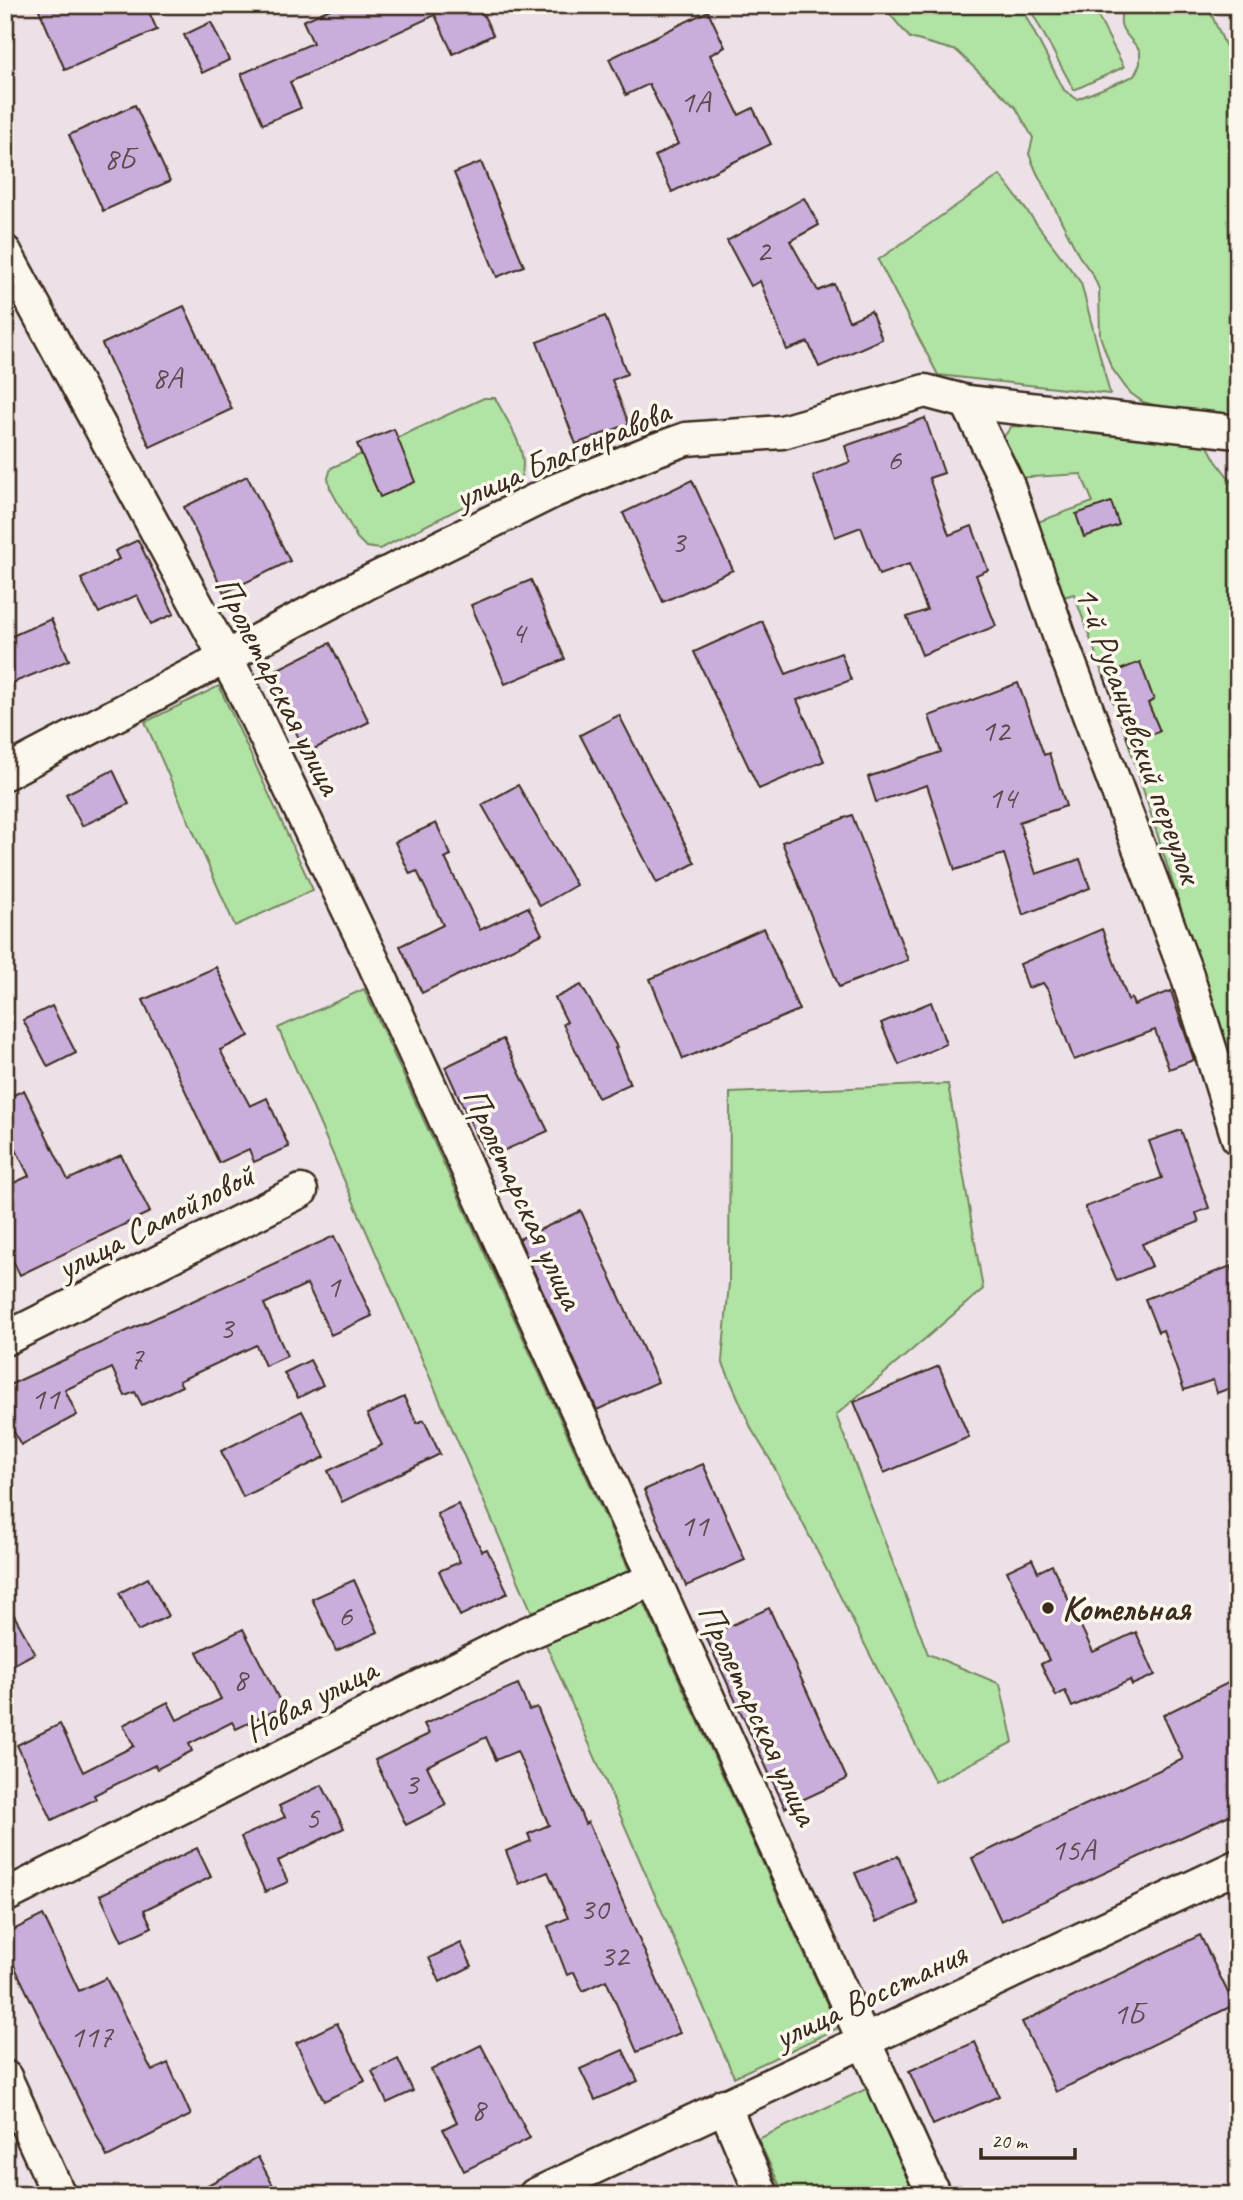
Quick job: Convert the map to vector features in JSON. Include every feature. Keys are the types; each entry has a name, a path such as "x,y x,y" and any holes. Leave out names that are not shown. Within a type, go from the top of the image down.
{"street":[{"name":"Пролетарская улица","path":"5,252 242,686 372,959 934,2195"},
{"name":"улица Благонравова","path":"5,773 341,596 554,491 686,439 782,432 925,391 967,402 1238,432"},
{"name":"1-й Русанцевский переулок","path":"967,402 1007,483 1060,638 1186,975 1238,1138"},
{"name":"улица Самойловой","path":"5,1339 301,1191"},
{"name":"Новая улица","path":"5,1896 521,1636 654,1579"},
{"name":"улица Восстания","path":"535,2195 1238,1866"},
{"path":"5,2077 59,2195"},
{"path":"724,2105 762,2195"}],"green space":[{"path":"882,5 1020,5 1064,90 1077,99 1134,76 1140,64 1140,51 1122,26 1123,5 1207,5 1238,73 1238,416 1169,409 1143,402 1129,392 1111,367 1100,336 1099,289 1093,275 1079,256 1036,171 1029,154 1033,138 1016,108 957,51 910,38"},
{"path":"1028,5 1092,5 1124,67 1074,90"},
{"path":"1000,175 1081,283 1110,394 938,375 878,260"},
{"path":"484,398 495,398 516,436 522,457 521,477 380,549 366,547 357,538 330,488 328,478 331,468"},
{"path":"1012,426 1204,439 1216,461 1238,490 1238,1089 1129,745 1074,594 1060,598 1032,524 1093,502 1081,474 1015,478 999,443"},
{"path":"219,686 313,890 235,926 145,722"},
{"path":"364,989 838,2028 734,2077 278,1028"},
{"path":"948,1084 983,1289 836,1415 928,1654 1000,1684 1013,1742 935,1782 771,1461 752,1430 722,1361 729,1283 730,1093"},
{"path":"868,2088 915,2195 784,2195 758,2139"}],"building":[{"path":"37,5 146,5 157,30 65,70"},
{"path":"339,5 479,5 493,35 453,54 435,15 290,82 301,108 263,124 241,74 313,43 303,21"},
{"path":"708,11 725,47 710,55 739,115 753,108 771,144 672,192 655,156 678,144 649,84 626,95 609,59"},
{"path":"211,22 229,60 202,73 184,35"},
{"path":"135,105 170,181 103,211 69,135"},
{"path":"481,162 524,266 497,277 454,173"},
{"path":"804,198 819,225 790,241 818,291 834,284 849,321 871,311 882,339 819,367 808,342 787,350 760,281 751,286 727,241"},
{"path":"184,306 232,409 150,447 102,344"},
{"path":"605,316 627,374 612,380 629,424 576,444 537,342"},
{"path":"925,418 944,473 929,478 949,535 972,526 988,570 976,575 996,626 922,655 907,617 927,610 909,564 879,575 861,527 835,537 813,476 850,462 845,446"},
{"path":"394,429 415,482 380,497 357,444"},
{"path":"247,476 290,561 224,593 184,507"},
{"path":"692,480 733,570 663,602 623,513"},
{"path":"1111,502 1119,525 1084,537 1076,514"},
{"path":"138,540 174,614 151,624 137,595 99,613 81,579 119,559 115,551"},
{"path":"531,580 565,659 505,684 471,605"},
{"path":"51,619 69,660 5,686 5,639"},
{"path":"762,621 786,674 841,653 851,680 797,700 824,761 759,789 694,652"},
{"path":"330,643 369,722 306,753 268,674"},
{"path":"1140,662 1154,700 1148,703 1160,731 1130,745 1104,676"},
{"path":"1018,683 1044,755 1049,753 1066,806 1019,822 1036,874 1080,859 1090,888 1023,915 1004,854 955,870 927,785 876,802 868,777 941,752 929,716"},
{"path":"619,715 695,863 657,883 580,735"},
{"path":"113,770 129,804 82,826 66,794"},
{"path":"518,785 576,885 540,906 482,805"},
{"path":"852,815 908,960 839,987 782,842"},
{"path":"436,823 451,855 445,858 480,930 528,907 542,934 422,993 400,946 443,925 417,871 410,874 395,842"},
{"path":"764,928 799,1010 683,1059 650,979"},
{"path":"1102,929 1128,1000 1131,998 1134,1005 1171,991 1194,1060 1169,1069 1155,1030 1074,1060 1049,992 1043,983 1028,988 1020,964"},
{"path":"216,967 249,1036 220,1050 250,1106 267,1098 289,1147 254,1162 249,1149 219,1163 143,1000"},
{"path":"581,985 617,1047 615,1048 630,1084 598,1098 563,1024 567,1022 555,998"},
{"path":"931,1002 946,1044 899,1065 881,1023"},
{"path":"52,1006 76,1053 48,1067 23,1020"},
{"path":"503,1039 548,1131 487,1158 445,1067"},
{"path":"24,1090 68,1180 121,1155 150,1212 20,1275 5,1245 5,1187 29,1176 5,1127 5,1099"},
{"path":"1181,1130 1209,1208 1196,1213 1199,1222 1142,1244 1152,1266 1117,1281 1085,1207 1162,1178 1149,1141"},
{"path":"581,1211 658,1382 597,1410 519,1239"},
{"path":"334,1236 372,1316 331,1335 307,1284 264,1304 287,1356 265,1366 256,1345 179,1381 182,1386 142,1405 135,1392 125,1396 112,1368 65,1390 77,1415 21,1445 5,1415 5,1387"},
{"path":"1231,1266 1238,1285 1238,1385 1217,1393 1213,1380 1184,1390 1163,1330 1158,1332 1145,1299"},
{"path":"310,1360 323,1385 298,1398 284,1373"},
{"path":"939,1366 969,1437 884,1473 854,1402"},
{"path":"404,1397 417,1423 424,1420 440,1454 342,1502 328,1471 382,1445 367,1414"},
{"path":"302,1411 325,1457 243,1497 221,1451"},
{"path":"703,1464 745,1560 686,1586 644,1490"},
{"path":"458,1504 482,1551 487,1549 508,1593 460,1616 439,1571 460,1562 437,1514"},
{"name":"Котельная","path":"1032,1559 1038,1572 1052,1565 1093,1652 1136,1632 1155,1675 1132,1685 1130,1680 1072,1707 1065,1691 1056,1696 1041,1664 1049,1660 1007,1571"},
{"path":"148,1578 168,1616 138,1631 119,1593"},
{"path":"354,1580 378,1632 336,1651 312,1599"},
{"path":"5,1599 35,1653 5,1669"},
{"path":"769,1608 847,1779 785,1808 706,1637"},
{"path":"243,1629 283,1707 236,1729 232,1722 189,1744 192,1751 157,1769 155,1765 94,1795 96,1799 52,1820 17,1745 60,1724 83,1772 134,1746 123,1725 168,1702 177,1720 221,1699 197,1652"},
{"path":"1238,1678 1238,1811 1001,1921 972,1858 1183,1759 1163,1715"},
{"path":"518,1684 529,1710 537,1707 585,1824 588,1822 680,2033 637,2052 606,1980 583,1991 574,1972 567,1975 548,1926 568,1918 548,1872 519,1884 506,1851 531,1841 528,1834 549,1825 517,1751 496,1760 486,1737 427,1766 446,1805 406,1825 375,1760 429,1734 424,1724"},
{"path":"322,1785 344,1828 278,1861 288,1882 265,1892 241,1837 285,1817 279,1806"},
{"path":"197,1848 211,1877 144,1910 152,1927 122,1941 100,1895"},
{"path":"898,1856 918,1904 876,1922 855,1873"},
{"path":"43,1915 79,1991 106,1978 152,2071 168,2063 191,2115 107,2157 5,1947 5,1934"},
{"path":"1200,1935 1234,2005 1056,2092 1022,2022"},
{"path":"461,1943 472,1966 440,1982 429,1958"},
{"path":"337,2023 365,2081 324,2101 296,2043"},
{"path":"975,2042 999,2096 933,2125 909,2071"},
{"path":"481,2045 530,2138 464,2171 443,2129 457,2122 431,2070"},
{"path":"623,2050 638,2081 595,2100 580,2069"},
{"path":"398,2059 413,2091 387,2103 372,2071"},
{"path":"258,2157 278,2195 189,2195 236,2170"}],"place":[{"name":"Котельная","path":"1048,1608"}]}
